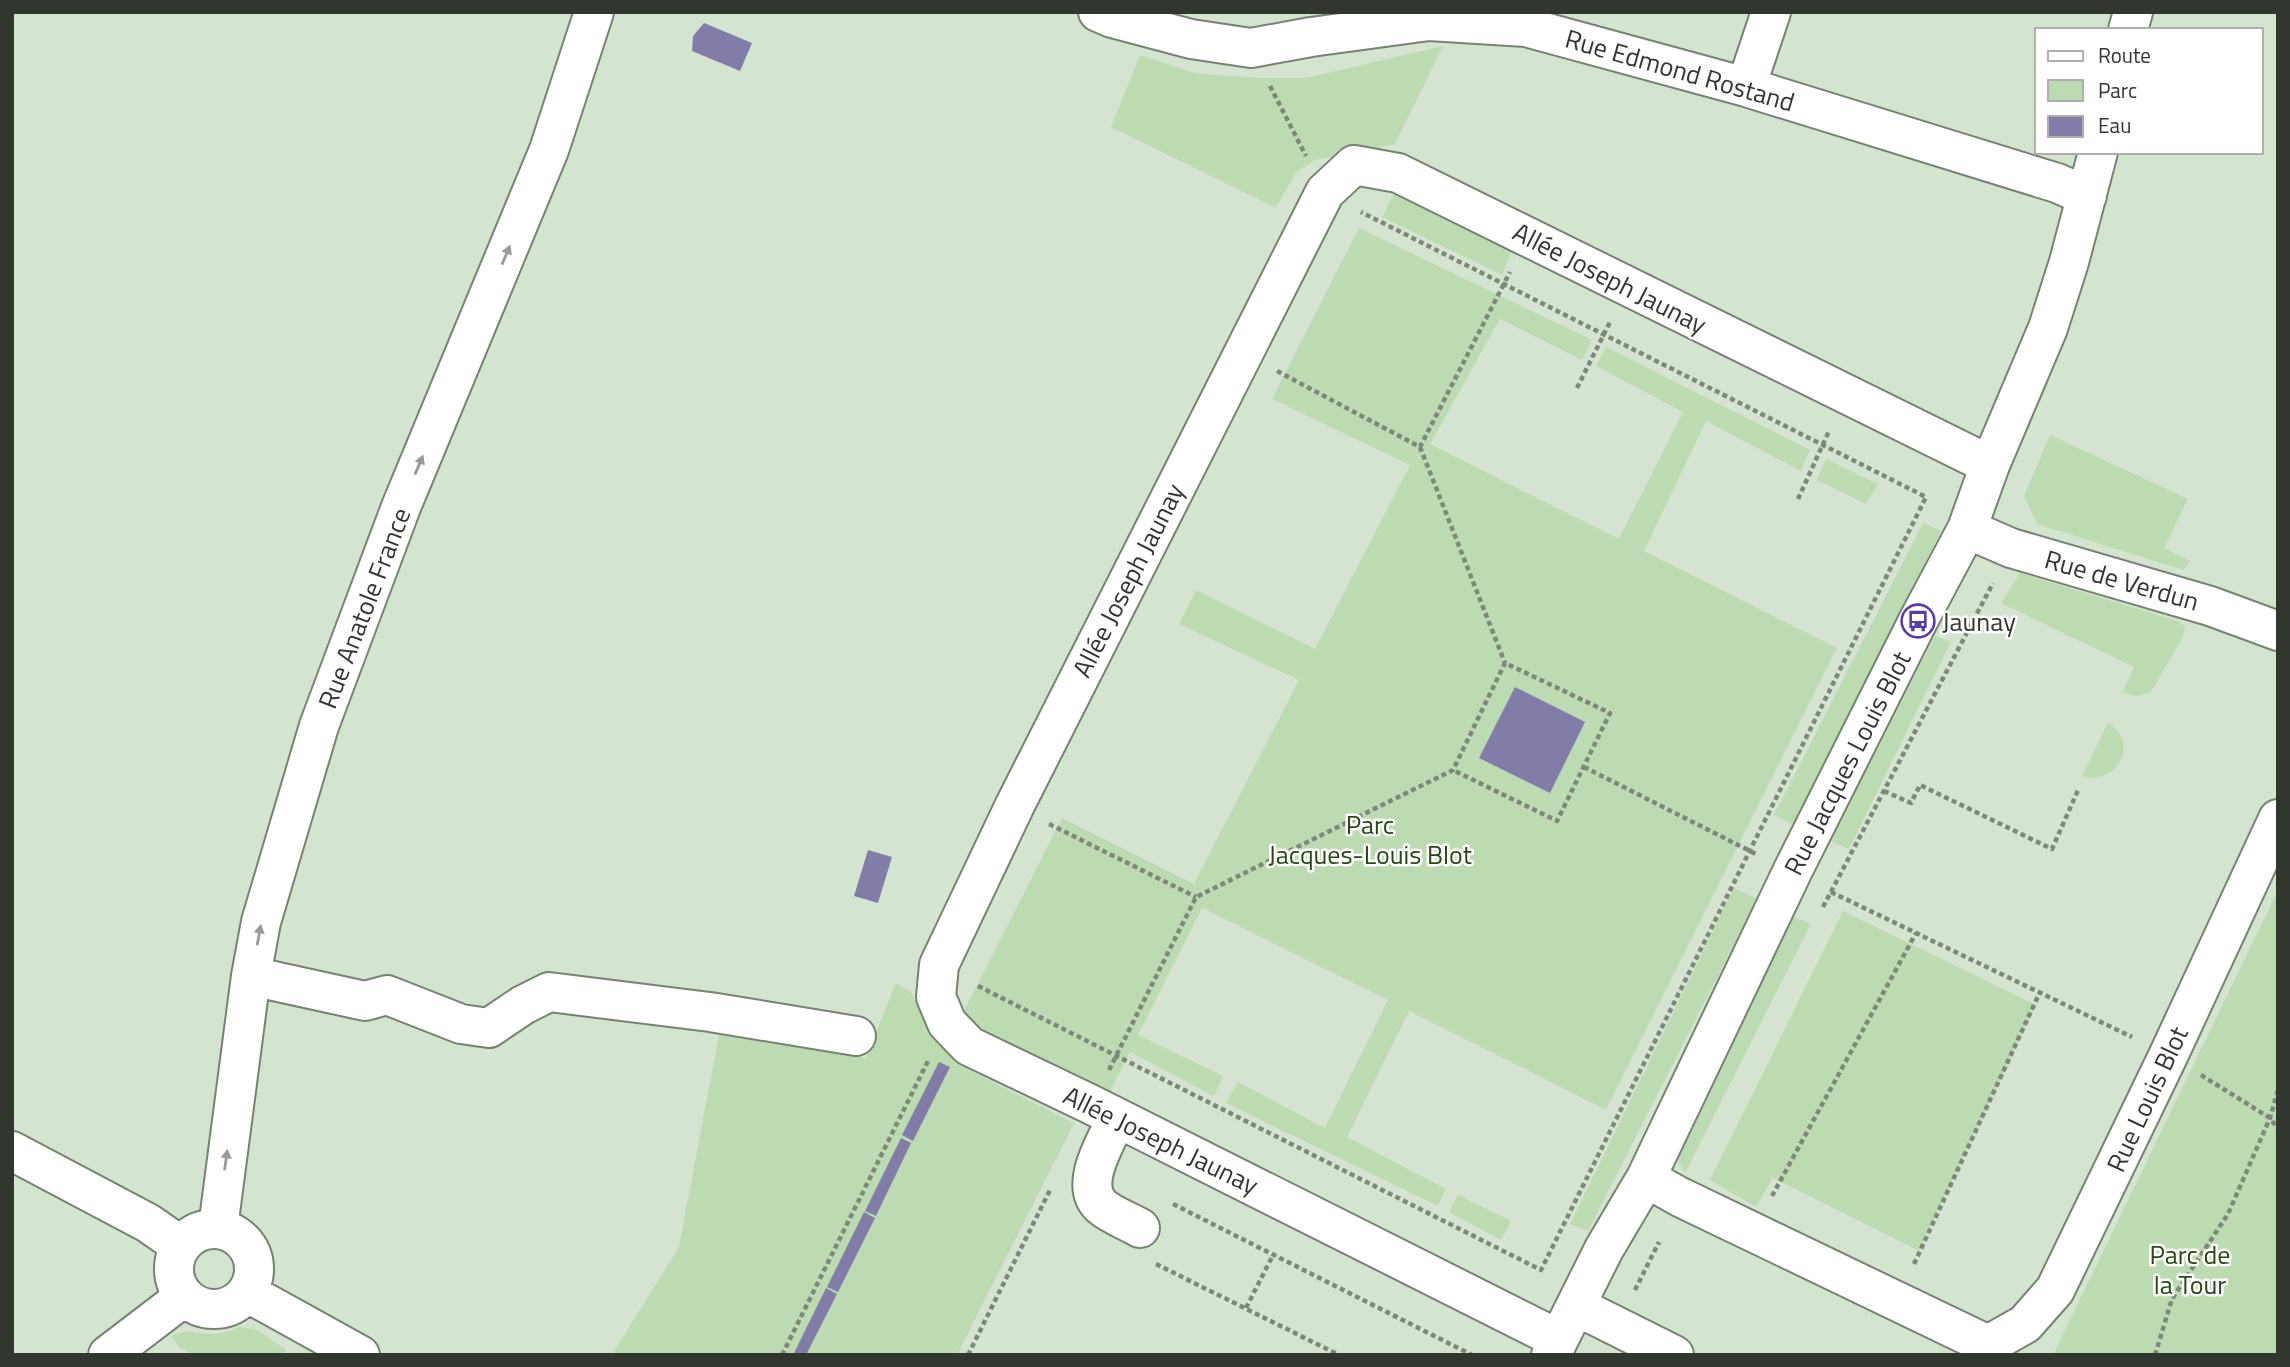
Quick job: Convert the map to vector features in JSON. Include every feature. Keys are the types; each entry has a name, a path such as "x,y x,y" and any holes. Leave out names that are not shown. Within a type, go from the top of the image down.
{"street":[{"name":"Rue Anatole France","path":"218,1228 251,976 261,922 319,726 401,507 549,150 594,12"},
{"name":"Rue Edmond Rostand","path":"1098,12 1191,39 1251,48 1429,21 1526,27 1746,87 2057,183 2087,196"},
{"path":"1746,87 1771,12"},
{"name":"Rue Jacques Louis Blot","path":"1554,1347 1604,1249 1646,1178 1793,870 1967,529 1990,465 2048,328 2098,154"},
{"name":"Allée Joseph Jaunay","path":"1554,1347 1117,1118 969,1046 947,1023 936,997 939,965 1015,805 1325,192 1354,165 1398,173 1990,465"},
{"name":"Rue de Verdun","path":"1967,529 2011,548 2210,606 2278,631"},
{"name":"Rue Louis Blot","path":"1986,1350 2025,1324 2055,1290 2169,1054 2278,818"},
{"path":"251,976 365,1001 387,995 461,1024 489,1028 523,1005 549,992 710,1012 856,1036"},
{"path":"1117,1118 1096,1163 1092,1188 1101,1205 1146,1245"},
{"path":"12,1151 148,1223 181,1245"},
{"path":"1646,1178 1896,1302 1986,1350"},
{"path":"218,1228 234,1233 247,1244 254,1260 255,1278 248,1293 239,1302 217,1310 205,1309 184,1297 175,1280 174,1262 181,1245 197,1232 218,1228"},
{"path":"248,1293 360,1355"},
{"path":"108,1355 184,1297"},
{"path":"1576,1306 1618,1326 1658,1351"}],"path":[{"path":"782,1355 968,981 1541,1270 1926,498 1325,192 1251,48"},
{"path":"1420,447 1504,284"},
{"path":"1577,388 1628,287"},
{"path":"1271,368 1420,447 1505,663 1610,713 1557,821 1454,770"},
{"path":"1798,499 1845,395"},
{"path":"1819,916 2011,548"},
{"path":"1046,822 1196,897 1454,770 1505,663"},
{"path":"1584,767 1749,851 1793,870 1831,892 2169,1054 2270,1118 2278,1129"},
{"path":"1884,792 1911,803 1920,785 2052,849 2080,788"},
{"path":"1754,1233 1916,933"},
{"path":"1896,1302 2040,992"},
{"path":"2155,1355 2172,1299 2228,1214 2270,1118 2278,1090"},
{"path":"1618,1326 1680,1197"},
{"path":"1167,1201 1472,1355"},
{"path":"1146,1245 1246,1308 1339,1355"},
{"path":"1246,1308 1273,1255"}],"green space":[{"path":"1443,46 1395,144 1315,160 1296,172 1276,208 1111,127 1140,55 1194,73 1256,78 1306,78"},
{"path":"1398,186 1513,247 1502,275 1382,217"},
{"name":"Parc Jacques-Louis Blot","path":"1359,228 1592,340 1582,360 1500,319 1430,444 1619,539 1683,412 1596,366 1606,347 1810,450 1801,471 1706,421 1644,551 1837,648 1606,1110 1409,1011 1347,1137 1446,1189 1438,1206 1226,1103 1238,1082 1325,1128 1388,1000 1202,908 1138,1035 1223,1076 1214,1096 1130,1052 1107,1097 975,1029 963,1013 1062,818 1194,884 1299,680 1179,624 1196,590 1315,649 1410,465 1272,399"},
{"path":"2050,435 2188,499 2164,548 2190,561 2183,570 2037,524 2024,496"},
{"path":"1826,459 1878,484 1866,504 1817,480"},
{"path":"1923,523 1941,531 1794,825 1774,815"},
{"path":"2020,573 2178,621 2185,627 2182,639 2150,693 2136,696 2123,692 2134,667 2001,603"},
{"path":"1935,636 1951,642 1849,849 1830,841"},
{"path":"2108,723 2118,731 2123,740 2121,760 2106,774 2082,776"},
{"path":"1734,888 1757,899 1588,1231 1570,1224"},
{"name":"Parc de la Tour","path":"2278,890 2278,1355 2053,1355"},
{"path":"1843,911 2036,1005 1919,1251 1773,1178 1756,1207 1710,1180"},
{"path":"1793,916 1811,924 1685,1173 1677,1153"},
{"path":"896,983 910,991 928,1024 959,1065 1074,1123 957,1355 612,1355 679,1247 719,1035 866,1058"},
{"path":"1458,1195 1511,1221 1501,1240 1449,1212"},
{"path":"239,1327 257,1330 286,1350 284,1355 194,1355 180,1348 171,1336 187,1332 218,1333"}],"water":[{"path":"704,23 752,43 740,71 692,51 693,36"},
{"path":"1515,687 1585,722 1550,793 1479,758"},
{"path":"868,850 892,857 878,903 854,896"},
{"path":"939,1062 950,1067 913,1141 902,1135"},
{"path":"901,1138 911,1143 876,1216 865,1211"},
{"path":"864,1212 875,1218 838,1292 827,1287"},
{"path":"826,1288 837,1294 806,1355 793,1355"}],"place":[{"name":"Jaunay","path":"1918,621"}]}
